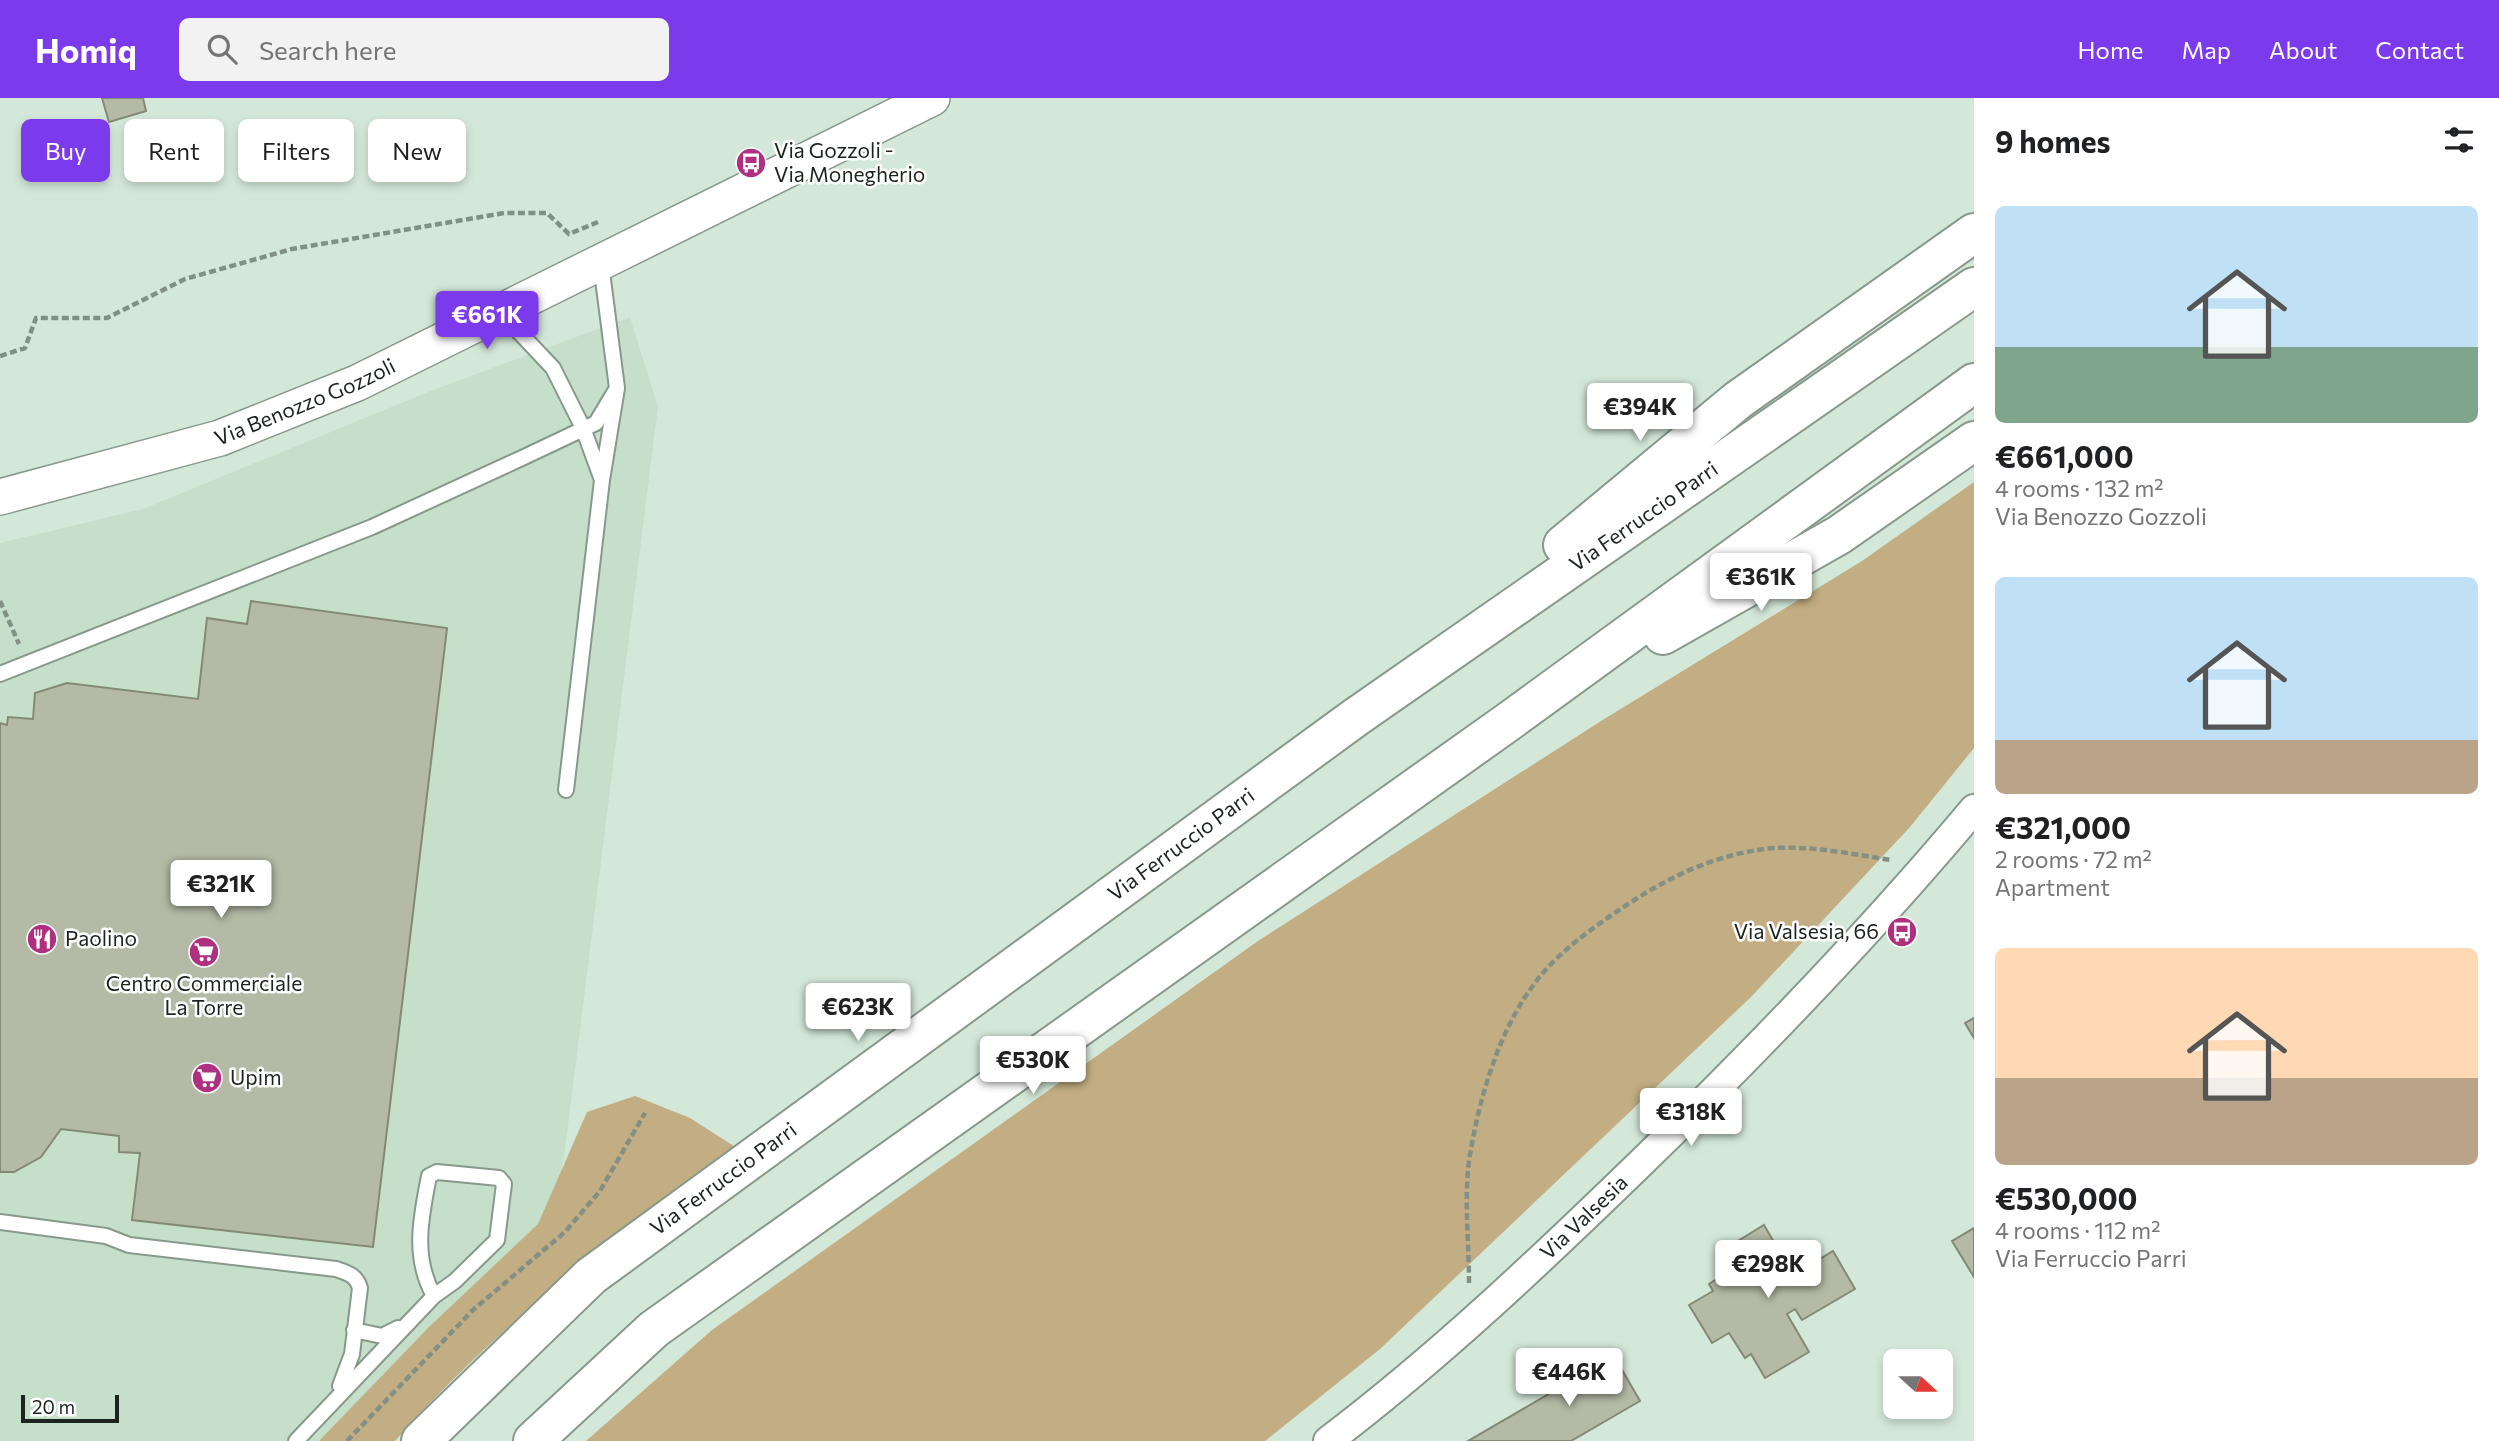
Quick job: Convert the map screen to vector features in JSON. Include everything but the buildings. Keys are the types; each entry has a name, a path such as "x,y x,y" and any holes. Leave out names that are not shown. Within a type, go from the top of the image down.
{"main road":[{"path":"1356,717 1738,400 1974,233"},
{"name":"Via Ferruccio Parri","path":"421,1441 591,1276 1356,717 1974,287"},
{"path":"533,1441 653,1329 1508,722 1974,383"},
{"path":"1508,722 1839,535 1974,441"}],"street":[{"name":"Via Benozzo Gozzoli","path":"0,497 220,438 357,383 932,98"},
{"name":"Via Valsesia","path":"1345,1436 1544,1256 1694,1111 1881,915 1974,809"}],"lane":[{"path":"566,790 603,480 617,388 601,264"},
{"path":"501,313 553,368 583,428 603,480"},
{"path":"0,674 372,527 596,423 617,388"},
{"path":"296,1441 332,1400 434,1296 455,1281 497,1240 504,1184 499,1178 437,1172 429,1176 419,1251 425,1281 434,1296"},
{"path":"0,1222 106,1236 129,1245 336,1269 349,1273 358,1279 360,1288 347,1374 332,1400"},
{"path":"354,1330 382,1336 406,1325"}],"path":[{"path":"0,356 25,348 36,318 107,318 185,279 292,249 504,213 547,214 569,233 598,222"},
{"path":"0,601 21,648"},
{"path":"1469,1285 1469,1163 1482,1098 1508,1027 1541,975 1584,933 1651,889 1704,862 1767,849 1830,851 1892,860"},
{"path":"347,1441 473,1310 565,1232 600,1191 645,1113"}],"shaded area":[{"path":"630,317 658,407 564,1158 548,1223 329,1441 0,1441 0,543 143,509 428,392"},
{"path":"1974,482 1974,748 1910,827 1751,997 1380,1349 1265,1441 586,1441 712,1330 1258,941 1601,721 1862,561"},
{"path":"635,1096 690,1118 737,1148 645,1215 557,1285 474,1359 395,1441 319,1441 429,1327 538,1224 587,1112"}],"place":[{"name":"Via Gozzoli - Via Monegherio","path":"751,163"},
{"name":"Via Valsesia, 66","path":"1902,932"},
{"name":"Paolino","path":"42,939"},
{"name":"Centro Commerciale La Torre","path":"204,952"},
{"name":"Upim","path":"207,1078"}]}
